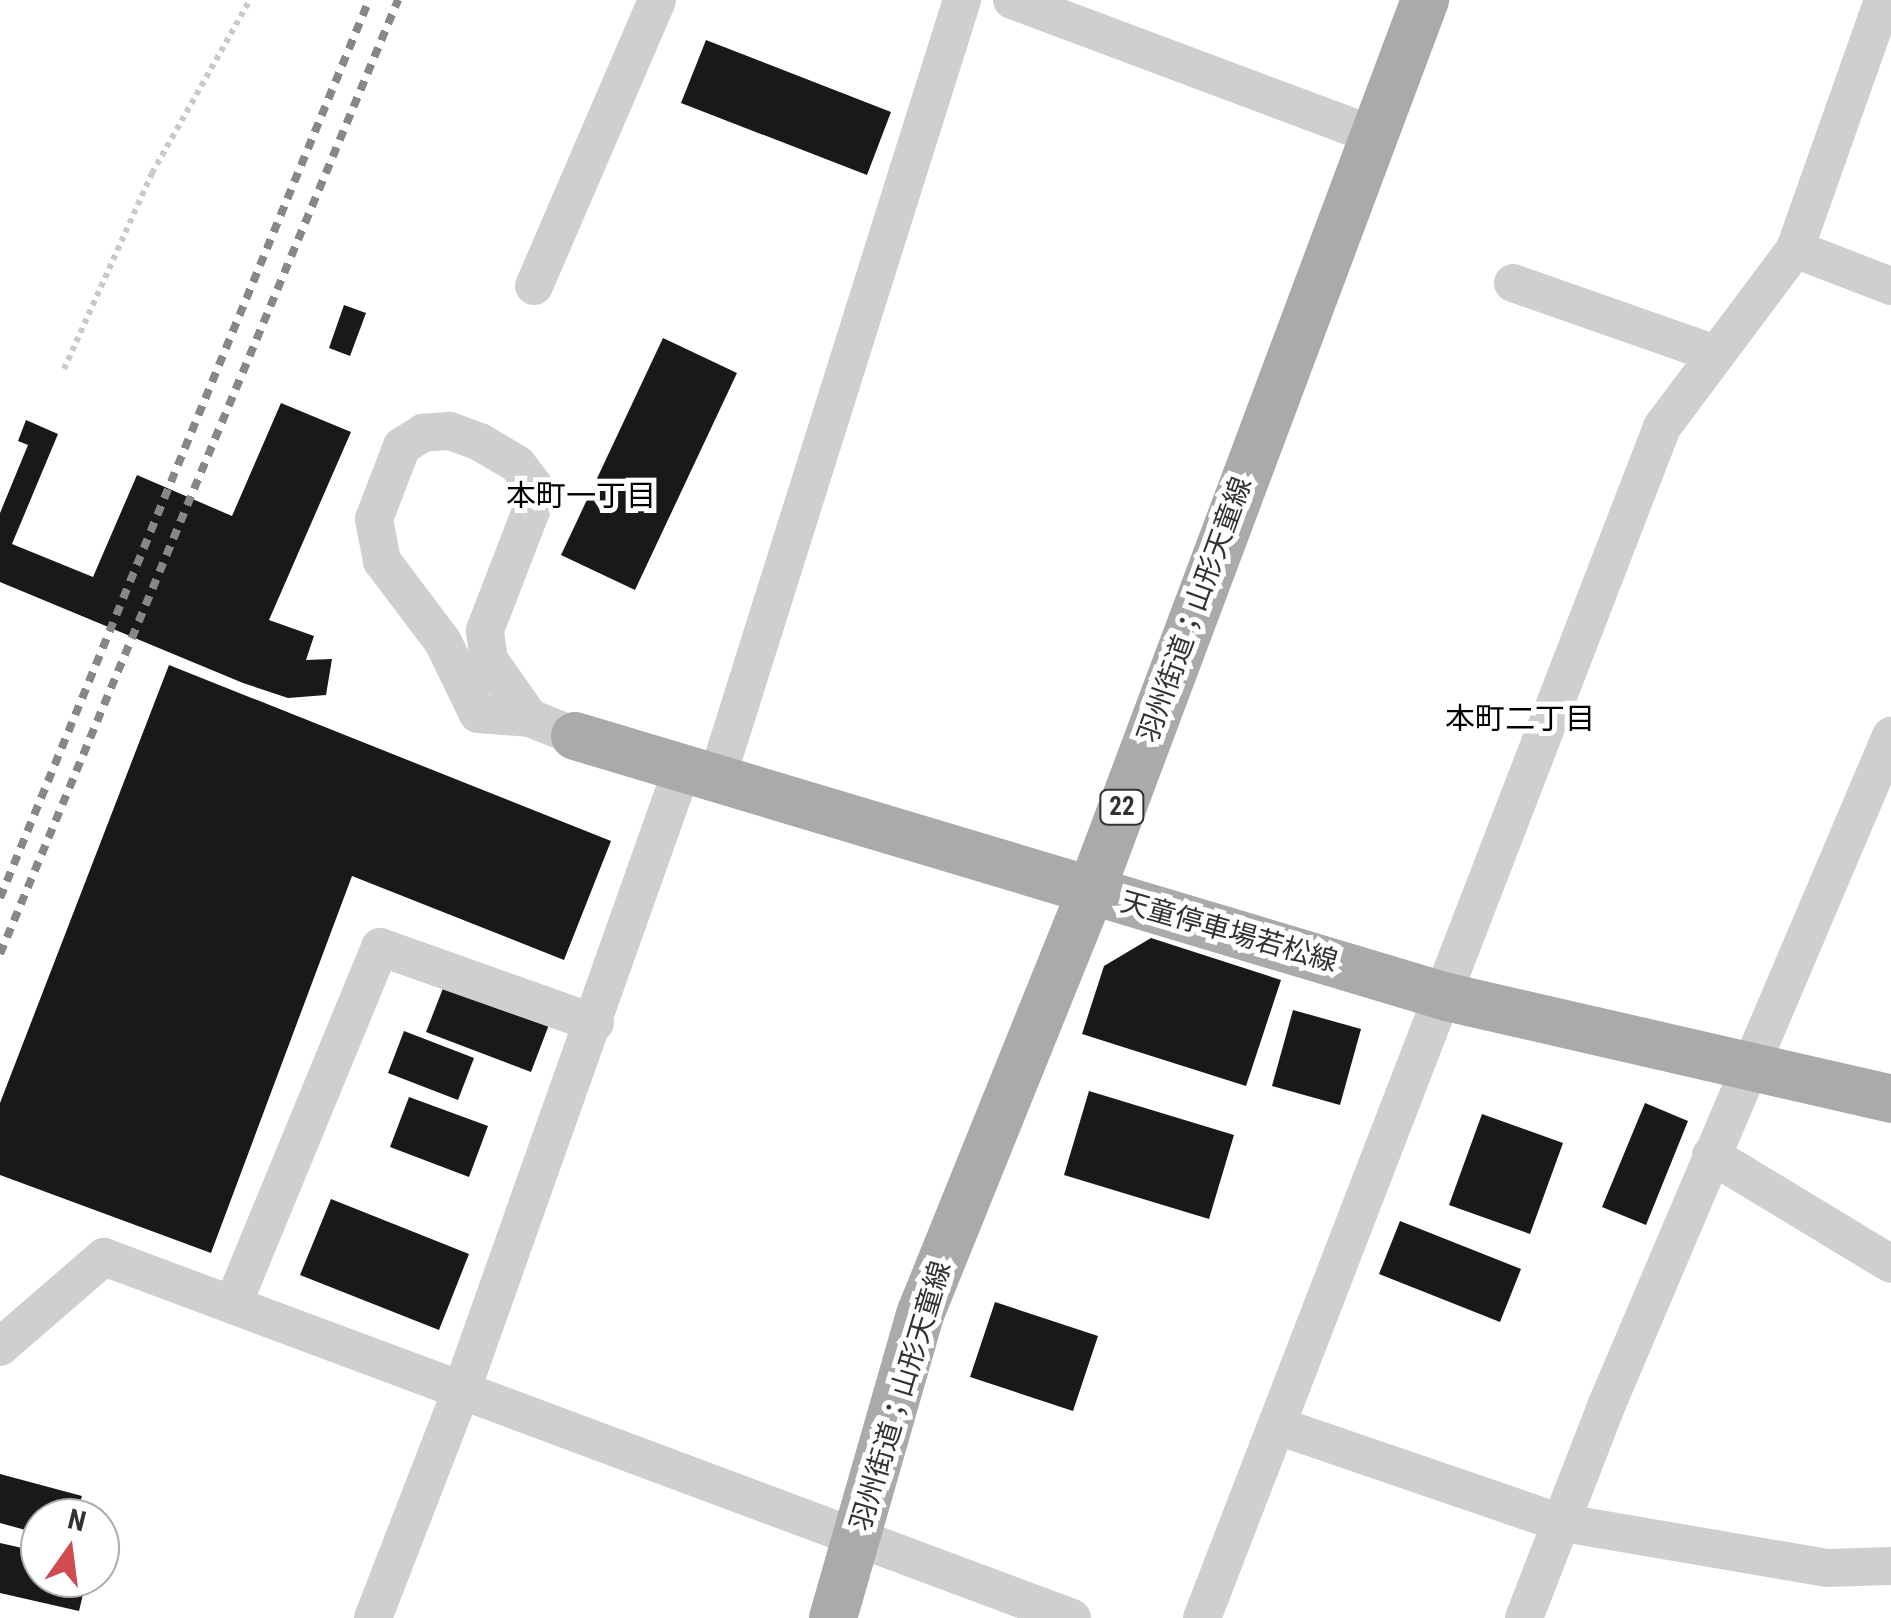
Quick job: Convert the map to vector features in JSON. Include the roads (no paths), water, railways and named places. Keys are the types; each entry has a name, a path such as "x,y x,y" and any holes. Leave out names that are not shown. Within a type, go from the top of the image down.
{"main road":[{"name":"羽州街道；山形天童線","path":"833,1618 921,1312 1090,892 1425,0"},
{"name":"天童停車場若松線","path":"576,736 1447,997 1749,1070 1891,1099"}],"street":[{"path":"534,286 658,0"},
{"path":"373,1618 462,1389 595,1023 699,773 962,0"},
{"path":"1012,0 1374,136"},
{"path":"1202,1618 1447,997 1662,427 1796,249 1883,0"},
{"path":"1796,249 1891,286"},
{"path":"1514,283 1716,354"},
{"path":"530,718 489,660 486,630 532,508 533,486 517,464 480,442 448,430 423,433 402,446 374,520 374,544 443,642 478,714 530,718 576,736"},
{"path":"1524,1618 1558,1522 1711,1155 1889,745"},
{"path":"233,1304 380,947 595,1023"},
{"path":"1711,1155 1891,1264"},
{"path":"0,1347 104,1256 1072,1618"},
{"path":"1278,1426 1558,1522 1809,1566 1891,1566"}],"railway":[{"path":"0,898 369,0"},
{"path":"0,954 398,0"}],"district":[{"name":"本町一丁目","path":"581,496"},
{"name":"本町二丁目","path":"1520,719"}]}
